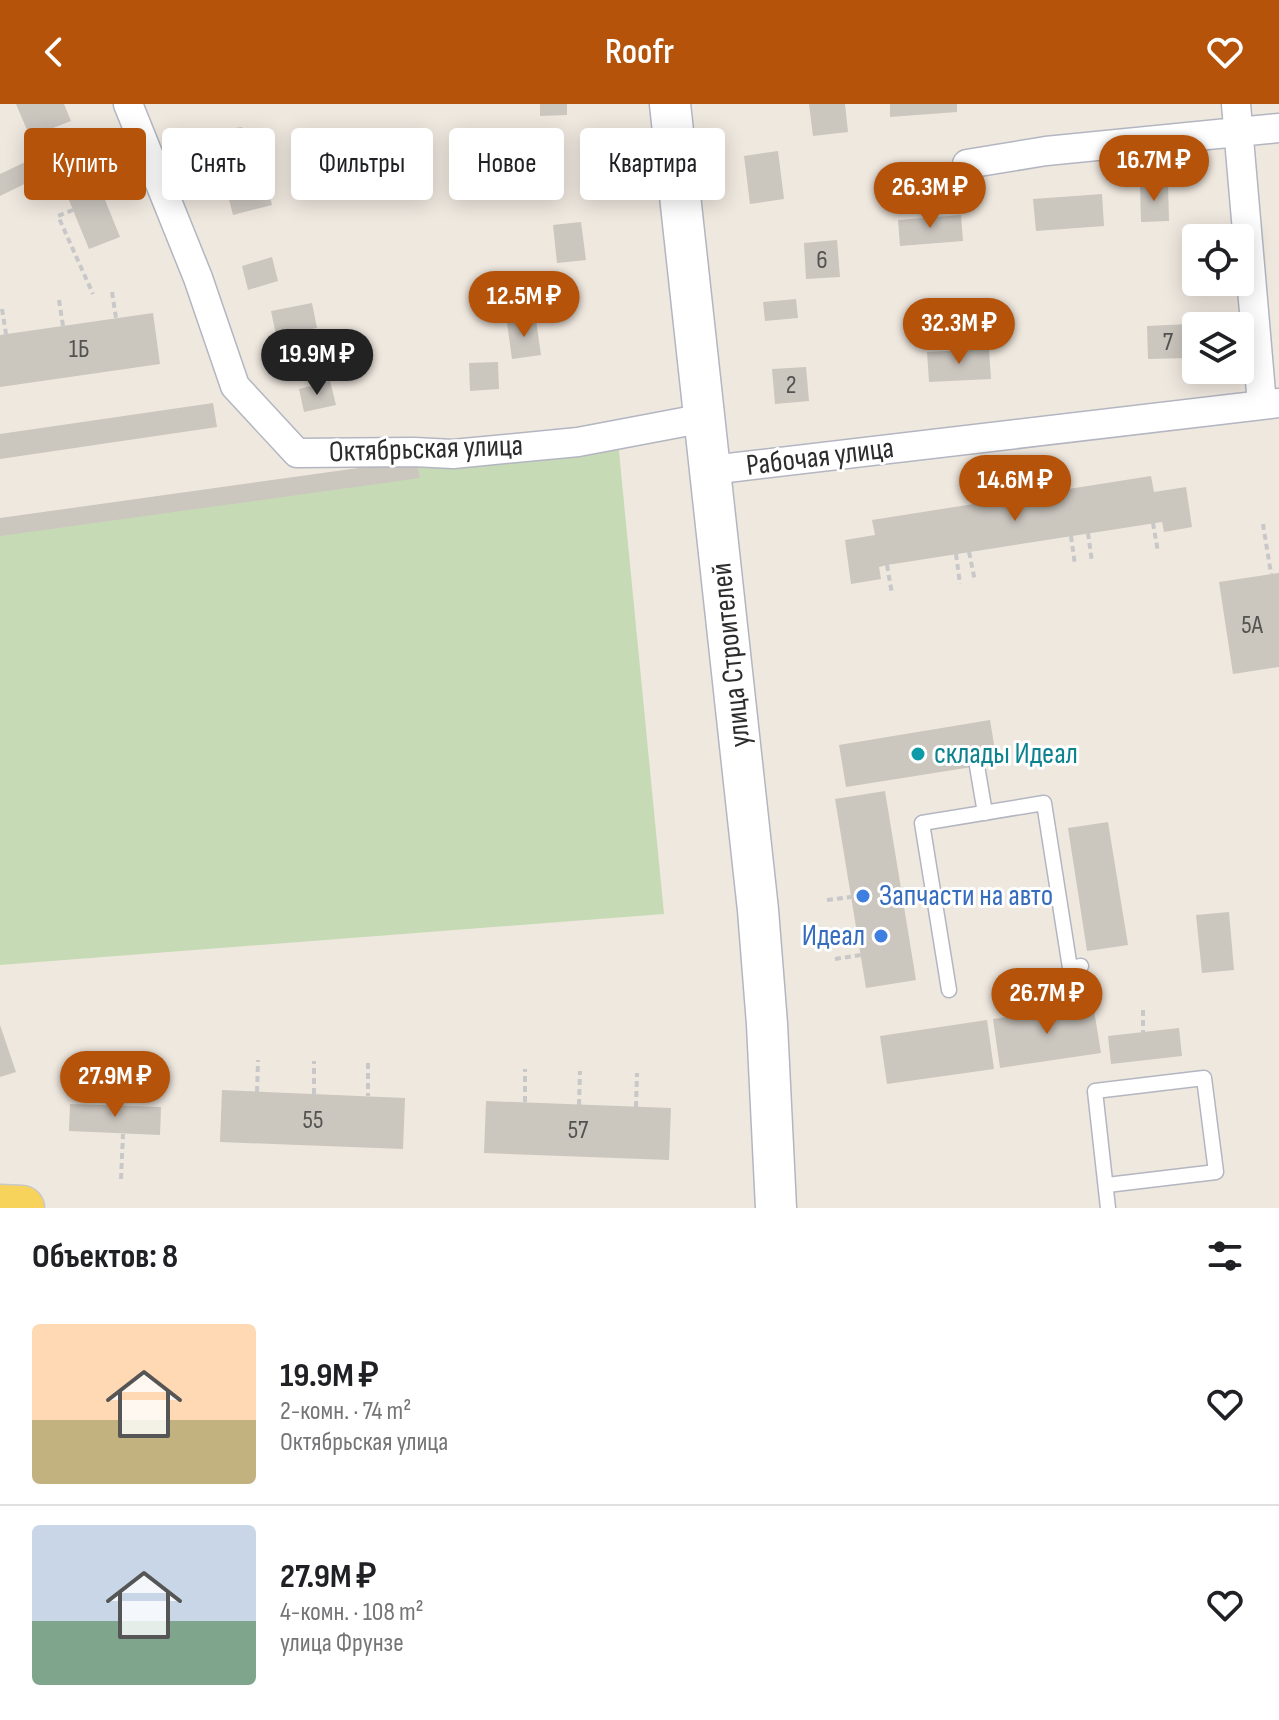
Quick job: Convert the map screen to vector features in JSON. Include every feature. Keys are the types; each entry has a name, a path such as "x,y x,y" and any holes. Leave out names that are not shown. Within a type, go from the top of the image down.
{"main road":[{"path":"0,1207 22,1208"}],"street":[{"name":"Октябрьская улица","path":"128,104 198,278 235,386 297,453 453,454 578,442 705,418"},
{"name":"улица Строителей","path":"670,104 759,922 776,1208"},
{"path":"967,164 1237,117 1279,128"},
{"name":"Рабочая улица","path":"711,470 1270,403 1237,117"}],"lane":[{"path":"977,766 985,813"},
{"path":"949,990 922,823 1044,803 1070,968 1081,966"},
{"path":"1107,1185 1216,1172 1204,1078 1095,1091 1108,1208"}],"path":[{"path":"73,210 58,216 93,294"},
{"path":"112,292 116,318"},
{"path":"59,300 63,326"},
{"path":"2,309 6,334"},
{"path":"1153,523 1158,552"},
{"path":"1263,524 1271,574"},
{"path":"1088,533 1092,562"},
{"path":"1071,536 1075,565"},
{"path":"969,552 975,581"},
{"path":"956,554 960,584"},
{"path":"887,565 892,594"},
{"path":"827,900 851,897"},
{"path":"835,959 861,955"},
{"path":"1143,1010 1143,1032"},
{"path":"257,1092 258,1060"},
{"path":"314,1061 314,1094"},
{"path":"368,1063 368,1096"},
{"path":"525,1069 525,1102"},
{"path":"579,1105 580,1071"},
{"path":"636,1107 637,1073"},
{"path":"121,1179 123,1134"}],"green space":[{"path":"618,441 664,914 0,965 0,524"}],"building":[{"path":"16,104 64,104 71,121 53,128 26,128"},
{"path":"540,104 567,104 567,115 540,116"},
{"path":"809,104 845,104 848,132 813,136"},
{"path":"890,104 957,104 957,112 890,117"},
{"path":"778,151 784,199 750,204 744,156"},
{"path":"24,163 24,184 0,196 0,174"},
{"path":"1140,184 1168,184 1169,221 1141,222"},
{"path":"1102,194 1104,226 1036,231 1033,199"},
{"path":"69,200 105,200 120,237 89,249"},
{"path":"229,200 271,200 272,205 233,215"},
{"path":"961,215 963,241 900,246 898,220"},
{"path":"581,222 586,260 557,263 553,225"},
{"path":"837,240 840,277 806,279 804,243"},
{"path":"272,257 278,281 248,290 242,266"},
{"path":"796,299 798,318 765,321 763,302"},
{"path":"312,303 317,328 276,335 271,311"},
{"path":"153,313 160,364 0,387 0,335"},
{"path":"536,320 541,355 512,359 507,323"},
{"path":"1182,324 1182,358 1148,359 1147,326"},
{"path":"989,349 991,379 929,382 927,352"},
{"path":"498,362 499,389 470,391 469,363"},
{"path":"806,367 809,401 775,404 772,369"},
{"path":"330,381 336,405 304,412 299,389"},
{"path":"213,403 217,427 0,459 0,434"},
{"path":"416,460 420,478 0,536 0,518"},
{"path":"1151,476 1154,492 1186,487 1192,527 1164,532 1162,522 887,565 879,567 881,579 851,584 845,540 875,535 872,520"},
{"path":"1279,573 1279,667 1233,674 1219,582"},
{"name":"склады Идеал","path":"990,720 997,763 846,787 839,745"},
{"path":"885,791 916,980 866,988 835,799"},
{"path":"1108,822 1128,945 1087,951 1068,828"},
{"path":"1229,912 1234,970 1202,973 1196,915"},
{"path":"1093,1004 1101,1053 1000,1068 993,1019"},
{"path":"987,1020 994,1069 887,1084 880,1036"},
{"path":"0,1025 16,1072 0,1077"},
{"path":"1179,1028 1182,1056 1111,1064 1108,1036"},
{"path":"222,1090 405,1098 403,1149 220,1142"},
{"path":"486,1101 671,1108 669,1160 484,1153"},
{"path":"70,1104 161,1107 160,1135 69,1131"}],"place":[{"name":"склады Идеал","path":"918,754"},
{"name":"Запчасти на авто","path":"863,896"},
{"name":"Идеал","path":"881,936"}]}
